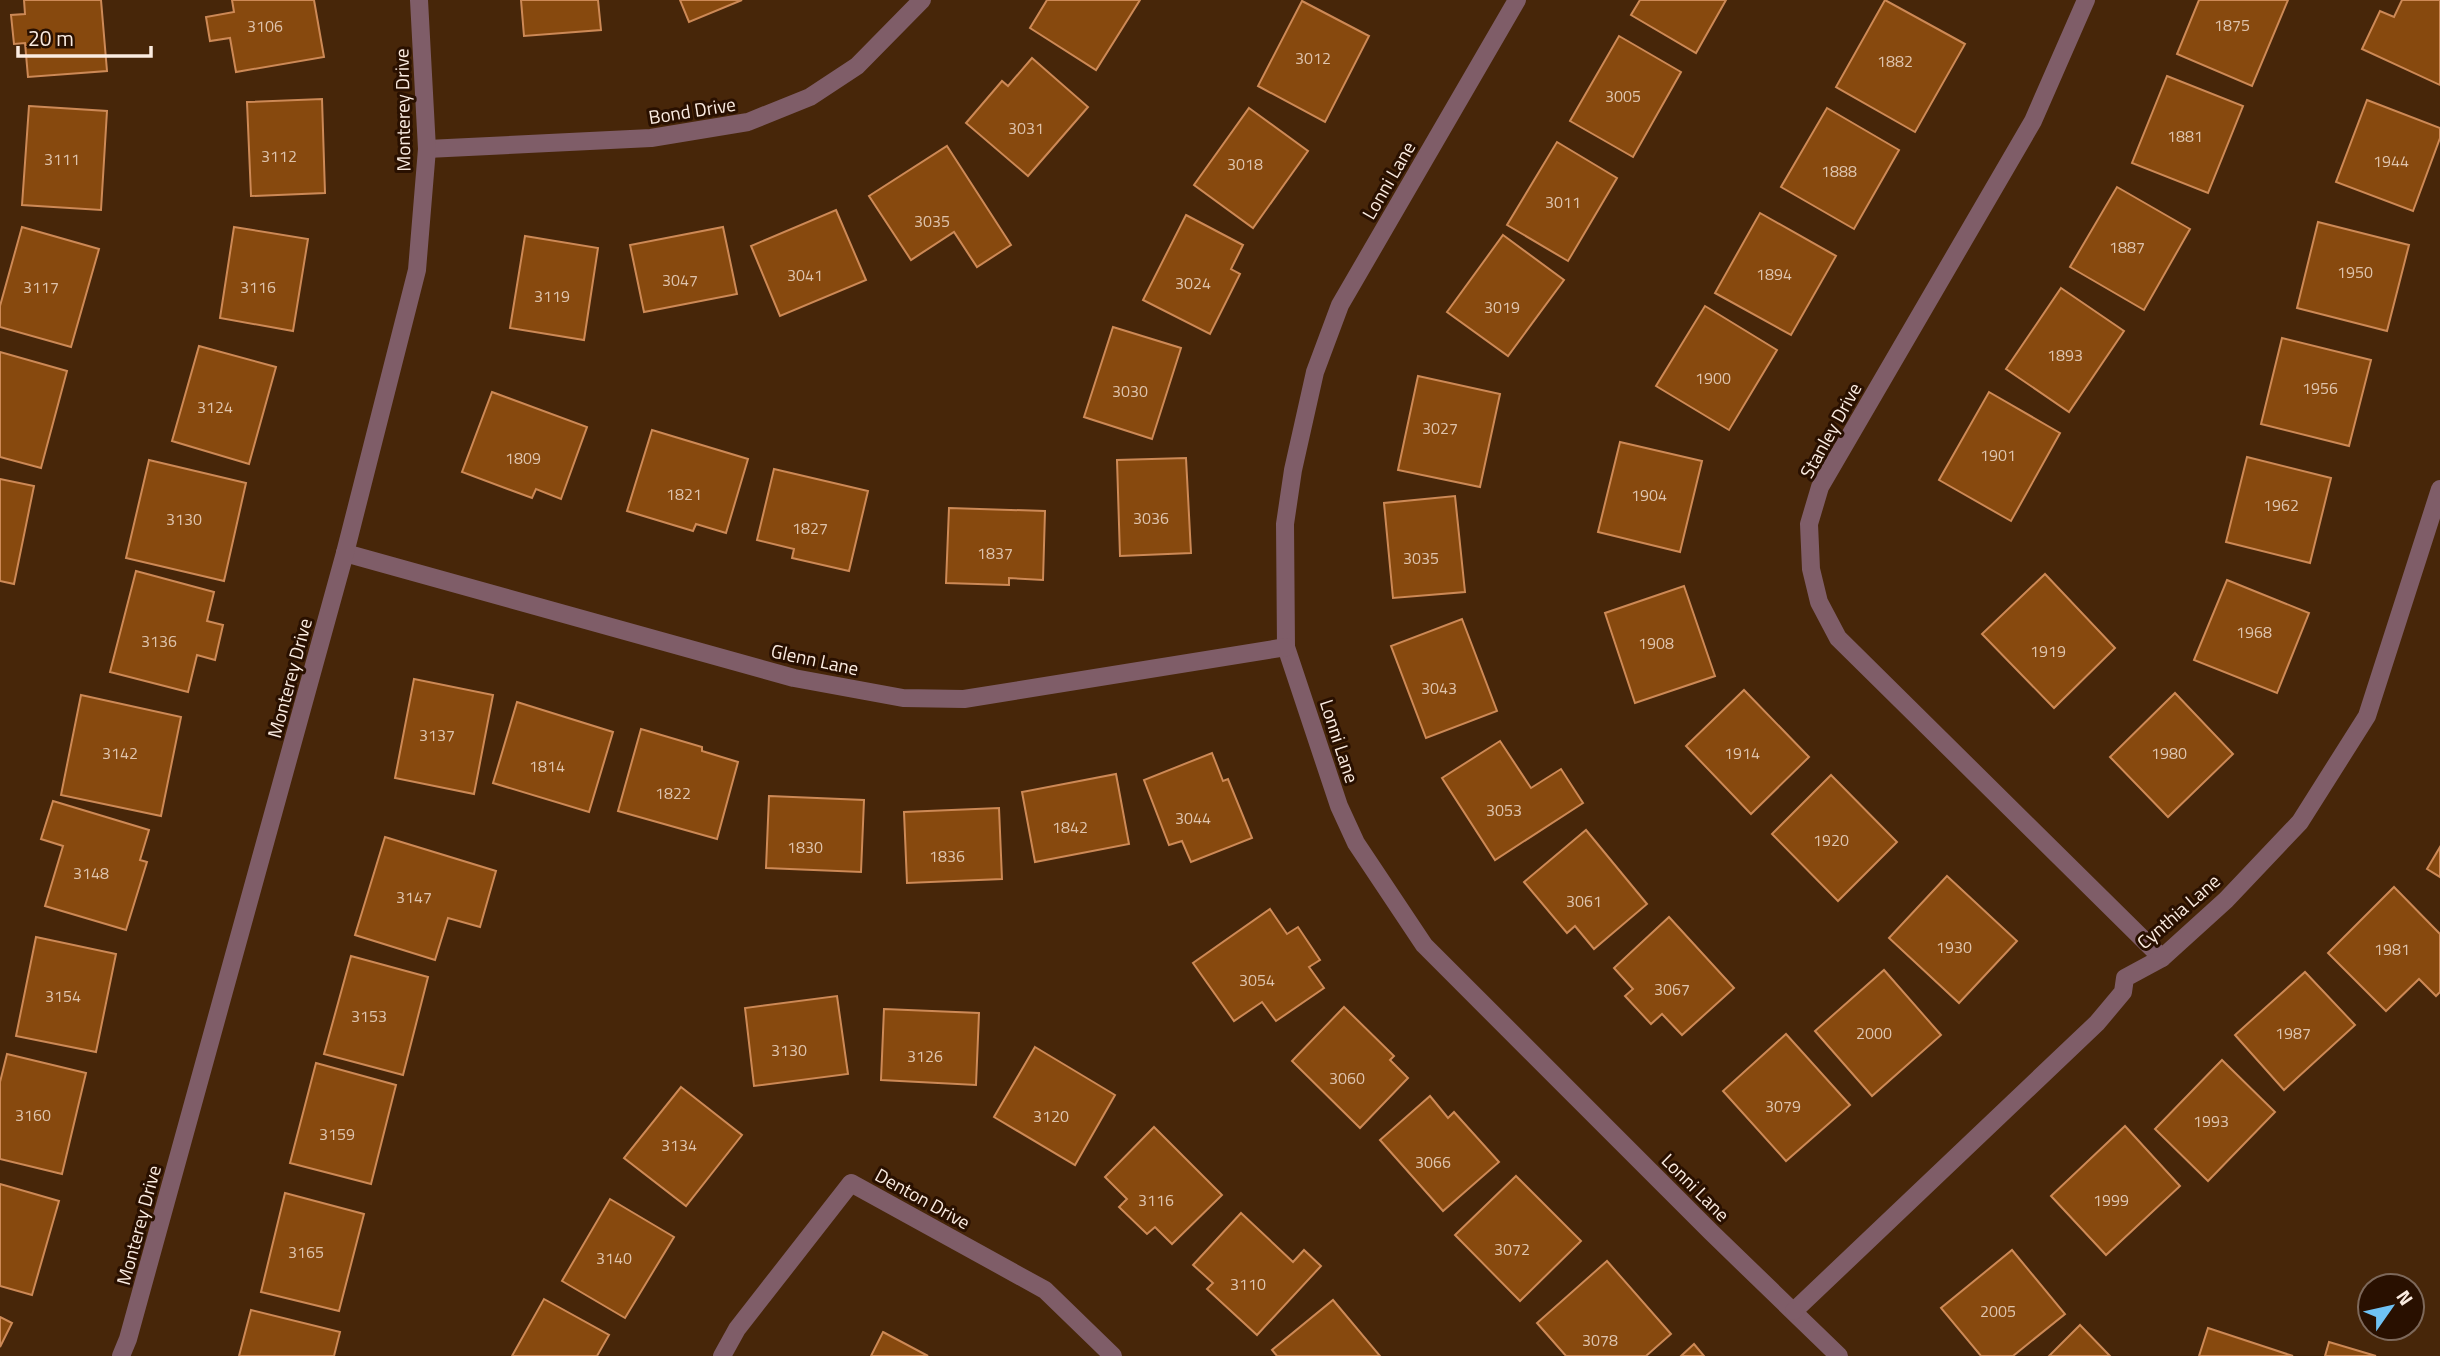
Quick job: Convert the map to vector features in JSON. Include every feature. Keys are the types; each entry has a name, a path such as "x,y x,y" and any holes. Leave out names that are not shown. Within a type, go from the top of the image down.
{"street":[{"name":"Monterey Drive","path":"121,1356 128,1339 345,553 416,270 427,149 419,0"},
{"name":"Bond Drive","path":"427,149 651,138 748,122 810,97 857,66 922,0"},
{"name":"Lonni Lane","path":"1517,0 1340,304 1315,372 1293,470 1285,524 1286,647 1339,806 1350,831 1424,945 1839,1356"},
{"name":"Stanley Drive","path":"2086,0 2033,121 1820,487 1809,524 1811,569 1819,602 1838,639 2162,958"},
{"name":"Cynthia Lane","path":"1794,1311 2097,1023 2123,992 2125,978 2162,958 2226,900 2300,822 2367,716 2440,489"},
{"name":"Glenn Lane","path":"345,553 794,678 903,698 964,699 1286,647"},
{"name":"Denton Drive","path":"722,1356 737,1329 851,1183 1045,1290 1113,1356"}],"building":[{"path":"24,0 101,0 107,71 28,77 25,43 14,44 11,15 25,14"},
{"path":"232,0 314,0 324,57 236,72 230,38 210,41 206,17 234,12"},
{"path":"521,0 598,0 601,30 524,36"},
{"path":"680,0 742,0 689,22"},
{"path":"1047,0 1140,0 1096,70 1030,28"},
{"path":"1640,0 1726,0 1696,53 1631,15"},
{"path":"1885,0 1965,44 1915,132 1836,87"},
{"path":"2199,0 2288,0 2252,86 2177,54"},
{"path":"2402,0 2440,0 2440,85 2362,49 2380,11 2394,17"},
{"path":"1302,1 1369,36 1325,122 1258,86"},
{"path":"1619,36 1681,72 1633,157 1570,121"},
{"path":"1032,58 1088,107 1028,176 966,123 1002,81 1008,86"},
{"path":"2167,76 2243,106 2208,193 2132,163"},
{"path":"322,99 325,193 251,196 247,102"},
{"path":"2367,100 2440,128 2440,138 2413,211 2336,182"},
{"path":"29,106 107,111 101,210 22,205"},
{"path":"1249,108 1308,151 1253,228 1194,185"},
{"path":"1827,108 1899,150 1854,229 1781,187"},
{"path":"1557,142 1617,178 1568,261 1507,225"},
{"path":"947,146 1011,245 977,267 954,232 911,260 869,196"},
{"path":"2117,187 2190,229 2144,310 2070,267"},
{"path":"836,210 866,280 780,316 751,246"},
{"path":"1760,213 1836,256 1791,335 1715,293"},
{"path":"1186,215 1243,245 1231,269 1240,274 1210,334 1143,300"},
{"path":"2318,222 2409,245 2387,331 2297,308"},
{"path":"22,227 99,249 71,347 0,327 0,306"},
{"path":"234,227 308,239 293,331 220,318"},
{"path":"723,227 737,294 644,312 630,245"},
{"path":"1503,235 1564,280 1508,356 1447,312"},
{"path":"525,236 598,248 584,340 510,328"},
{"path":"2061,288 2124,331 2069,412 2006,369"},
{"path":"1705,306 1777,350 1729,430 1656,386"},
{"path":"1113,327 1181,348 1152,439 1084,417"},
{"path":"2282,338 2371,360 2349,446 2261,424"},
{"path":"199,346 276,367 249,464 172,441"},
{"path":"0,352 67,371 41,468 0,457"},
{"path":"1418,376 1500,394 1480,487 1398,470"},
{"path":"492,392 587,427 561,499 536,489 532,498 462,472"},
{"path":"1989,392 2060,433 2011,521 1939,480"},
{"path":"652,430 748,459 726,533 696,524 693,531 627,511"},
{"path":"1620,442 1702,461 1680,552 1598,532"},
{"path":"2247,457 2331,478 2310,563 2226,542"},
{"path":"1186,458 1191,553 1120,556 1117,460"},
{"path":"149,460 246,483 224,581 126,558"},
{"path":"774,469 868,491 849,571 792,558 794,549 757,540"},
{"path":"0,479 34,486 14,584 0,581"},
{"path":"1455,496 1465,592 1393,598 1384,503"},
{"path":"949,508 1045,511 1043,580 1009,578 1009,585 946,583"},
{"path":"136,571 214,592 207,621 223,625 215,660 197,655 188,692 110,672"},
{"path":"2045,574 2115,648 2054,708 1982,634"},
{"path":"2227,580 2309,613 2277,693 2194,660"},
{"path":"1684,586 1715,676 1635,703 1605,613"},
{"path":"1462,619 1497,711 1426,738 1391,646"},
{"path":"414,679 493,695 474,794 395,778"},
{"path":"1744,690 1809,757 1751,814 1686,746"},
{"path":"2175,693 2233,754 2168,817 2110,757"},
{"path":"81,695 181,717 161,816 61,795"},
{"path":"517,702 613,732 589,812 493,783"},
{"path":"641,729 702,747 702,751 738,762 717,839 618,811"},
{"path":"1500,741 1531,788 1561,769 1583,803 1495,860 1442,778"},
{"path":"1212,753 1223,781 1228,779 1252,838 1191,862 1182,841 1169,845 1144,780"},
{"path":"1116,774 1129,844 1035,862 1022,792"},
{"path":"1831,775 1897,842 1838,901 1772,834"},
{"path":"769,796 864,800 861,872 766,868"},
{"path":"53,801 149,830 140,860 147,862 126,930 45,906 63,846 41,839"},
{"path":"999,808 1002,879 907,883 904,812"},
{"path":"1586,830 1647,904 1594,949 1575,926 1567,933 1524,882"},
{"path":"385,837 496,871 480,927 448,918 435,960 355,935"},
{"path":"2440,847 2440,877 2427,869"},
{"path":"1947,876 2017,941 1959,1003 1889,938"},
{"path":"2394,887 2440,934 2440,992 2436,996 2419,979 2386,1011 2328,953"},
{"path":"1270,909 1287,934 1298,927 1320,960 1309,967 1324,988 1276,1021 1262,1002 1234,1021 1193,963"},
{"path":"1669,917 1734,988 1682,1035 1662,1014 1651,1024 1625,996 1633,989 1614,968"},
{"path":"36,937 116,954 96,1052 16,1036"},
{"path":"351,956 428,977 403,1075 324,1054"},
{"path":"1884,970 1941,1035 1872,1096 1815,1031"},
{"path":"2305,972 2355,1025 2284,1090 2235,1035"},
{"path":"837,996 848,1074 754,1086 745,1008"},
{"path":"1344,1007 1394,1056 1390,1060 1408,1078 1360,1128 1292,1061"},
{"path":"884,1009 979,1013 976,1085 881,1080"},
{"path":"1786,1034 1850,1105 1786,1161 1723,1091"},
{"path":"1035,1047 1115,1095 1075,1165 994,1117"},
{"path":"7,1054 86,1073 62,1174 0,1159 0,1082"},
{"path":"2222,1060 2275,1112 2208,1181 2155,1129"},
{"path":"316,1063 396,1085 371,1184 290,1163"},
{"path":"681,1087 742,1135 686,1206 624,1158"},
{"path":"1430,1096 1448,1118 1454,1112 1499,1162 1443,1211 1380,1140"},
{"path":"2125,1126 2180,1186 2106,1255 2051,1196"},
{"path":"1154,1127 1222,1195 1172,1244 1155,1227 1147,1234 1119,1207 1127,1199 1105,1177"},
{"path":"1516,1176 1581,1241 1520,1301 1455,1235"},
{"path":"0,1184 59,1201 32,1295 0,1286"},
{"path":"285,1193 364,1214 339,1311 261,1292"},
{"path":"610,1199 674,1237 625,1318 562,1281"},
{"path":"1241,1213 1293,1262 1304,1250 1321,1266 1257,1335 1207,1289 1213,1283 1193,1265"},
{"path":"2012,1250 2065,1314 2013,1356 1981,1356 1941,1308"},
{"path":"1607,1261 1671,1334 1646,1356 1566,1356 1537,1323"},
{"path":"544,1299 609,1335 597,1356 512,1356"},
{"path":"1333,1300 1380,1356 1277,1356 1272,1350"},
{"path":"251,1310 340,1332 334,1356 239,1356"},
{"path":"0,1317 12,1323 0,1347"},
{"path":"2080,1325 2110,1356 2049,1356"},
{"path":"2208,1328 2293,1356 2199,1356"},
{"path":"883,1332 928,1356 871,1356"},
{"path":"2329,1342 2376,1356 2325,1356"},
{"path":"1694,1344 1704,1356 1681,1356"}]}
